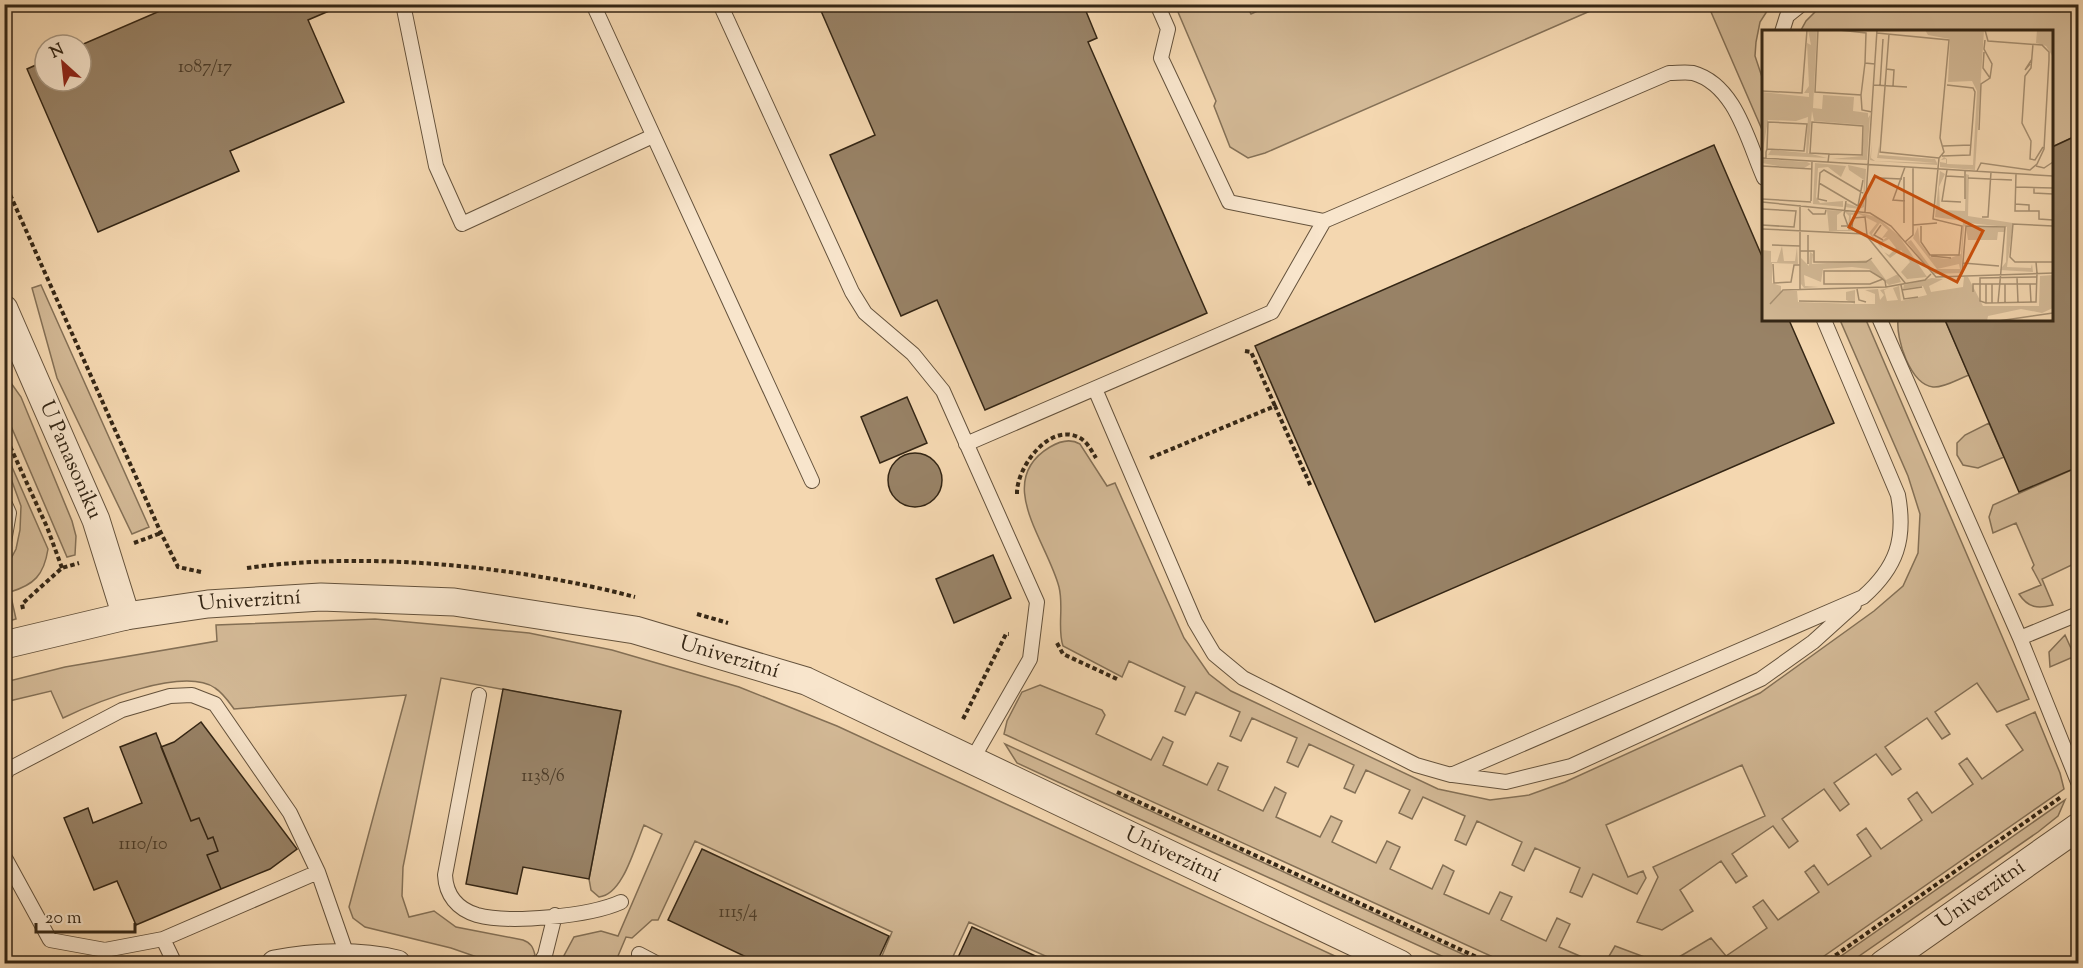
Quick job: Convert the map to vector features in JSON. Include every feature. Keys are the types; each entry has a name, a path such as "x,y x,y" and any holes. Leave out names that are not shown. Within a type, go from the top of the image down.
{"street":[{"name":"U Panasoniku","path":"4,309 96,520 126,616"},
{"name":"Univerzitní","path":"4,645 126,616 208,604 321,597 454,602 634,630 806,681 1400,963"},
{"name":"Univerzitní","path":"1883,963 2079,826"},
{"path":"275,963 348,958 398,963"}],"lane":[{"path":"403,4 436,166 462,224 653,135"},
{"path":"593,4 812,481"},
{"path":"720,4 852,292 865,314 930,373 943,391 1037,602 1030,658 972,760"},
{"path":"1157,4 1168,29 1161,58 1229,202 1324,220 1670,73 1692,73 1713,82 1731,101 1762,173"},
{"path":"1783,30 1787,16 1802,4"},
{"path":"966,444 1272,312 1324,220"},
{"path":"1095,389 1195,622 1214,654 1243,678 1416,765 1451,775 1506,782 1571,766 1761,680 1813,642 1883,579 1899,546 1903,521 1898,495 1824,321"},
{"path":"1880,321 2020,638 2074,787"},
{"path":"4,502 9,513 4,542"},
{"path":"1451,775 1863,597"},
{"path":"2020,638 2079,614"},
{"path":"4,775 9,769 122,710 170,696 192,695 215,704 290,813 318,872 348,958"},
{"path":"479,695 445,875 446,890 461,907 477,915 514,919 596,911 621,902"},
{"path":"4,856 50,940 105,950 163,939 318,872"},
{"path":"540,963 545,955 555,915"},
{"path":"163,939 175,963"},
{"path":"639,954 658,963"}],"path":[{"path":"4,181 161,533"},
{"path":"1202,342 1251,352 1275,406"},
{"path":"4,433 47,527 62,568"},
{"path":"1823,963 2074,787"}],"shaded area":[{"path":"1273,4 1604,5 1265,153 1248,158 1230,147 1214,106 1216,101 1175,5 1246,5 1251,14"},
{"path":"1708,5 1771,5 1760,22 1756,42 1755,56 1762,77 1762,130"},
{"path":"1822,5 2078,5 2078,135 2053,147 2053,30 1801,30 1806,21"},
{"path":"41,285 149,527 132,534 57,378 32,288"},
{"path":"1840,321 1866,321 2029,699 1997,712 1977,683 1935,712 1950,734 1942,739 1927,718 1885,747 1901,769 1892,775 1876,754 1834,783 1849,804 1840,811 1824,789 1782,819 1798,841 1789,848 1773,826 1732,854 1747,876 1736,883 1721,861 1680,890 1693,911 1662,930 1637,922 1658,877 1653,867 1765,816 1742,765 1606,825 1628,877 1643,871 1646,878 1637,894 1593,874 1582,897 1570,892 1580,868 1535,848 1524,871 1512,865 1522,842 1477,821 1466,845 1455,840 1465,816 1423,797 1412,819 1399,813 1410,790 1366,770 1355,793 1344,788 1354,765 1309,744 1298,767 1287,762 1297,738 1252,718 1241,741 1230,736 1240,712 1196,692 1185,715 1175,711 1185,687 1129,661 1122,677 1063,646 1059,587 1029,512 1025,494 1026,477 1034,461 1050,447 1061,442 1069,441 1080,444 1107,486 1115,483 1184,638 1209,674 1231,691 1438,789 1490,800 1529,795 1565,782 1760,693 1874,611 1903,586 1918,553 1920,514 1908,476"},
{"path":"1898,321 1945,321 1969,375 1942,386 1933,387 1925,384 1906,360"},
{"path":"4,373 21,397 72,521 76,536 75,555 67,557 5,412"},
{"path":"1989,423 2004,457 1978,468 1963,465 1957,455 1957,443 1965,435"},
{"path":"5,451 48,549 44,566 36,578 26,586 10,592 16,619 5,622 5,570 16,549 21,506 5,462"},
{"path":"2078,467 2078,562 2042,579 2053,605 2043,607 2030,605 2019,594 2041,585 2032,568 2034,565 2016,523 1993,533 1989,517 1993,505"},
{"path":"375,619 529,633 612,650 739,687 837,726 1350,963 1061,963 969,922 950,963 879,963 892,932 695,841 658,920 652,920 632,938 626,937 615,963 560,963 574,937 601,931 618,936 662,834 644,825 627,868 615,888 599,897 591,890 589,879 621,711 441,678 403,867 402,896 409,917 434,911 456,927 526,941 535,955 526,963 494,963 451,948 365,927 353,918 349,907 406,695 234,709 215,688 201,682 182,681 116,696 63,718 51,691 5,702 5,682 65,667 217,641 216,625"},
{"path":"2065,635 2075,657 2078,656 2078,669 2073,657 2050,667 2049,652"},
{"path":"1040,685 1102,710 1105,715 1096,734 1151,760 1163,737 1173,742 1163,765 1207,785 1218,763 1228,767 1218,790 1263,811 1275,787 1286,793 1276,817 1320,837 1331,816 1342,821 1332,842 1376,863 1387,841 1400,847 1390,869 1432,889 1443,865 1454,871 1444,894 1489,914 1500,892 1512,897 1501,920 1546,941 1557,918 1570,924 1559,947 1596,963 1506,963 1004,734 1007,721 1022,692"},
{"path":"2035,712 2060,773 2064,789 1814,963 1605,963 1615,946 1655,961 1679,957 1711,938 1726,956 1767,928 1753,907 1763,900 1778,920 1819,892 1805,872 1814,865 1828,885 1871,856 1857,835 1866,828 1881,849 1922,820 1908,799 1917,792 1932,813 1973,784 1959,764 1967,758 1982,779 2023,750 2006,725"},
{"path":"1005,744 1482,963 1457,963 1058,782 1017,763"},
{"path":"2065,800 2058,816 2038,832 1849,963 1831,963"}],"building":[{"path":"176,4 335,4 336,8 308,20 344,102 230,151 239,171 98,232 37,93 93,93 93,40"},
{"path":"818,4 1083,4 1097,38 1088,42 1207,313 985,410 937,300 901,316 830,155 875,135"},
{"path":"33,66 33,83 27,69"},
{"path":"2078,135 2078,467 2019,492 1945,321 2053,321 2053,147"},
{"path":"1714,145 1762,256 1762,321 1789,321 1834,423 1375,622 1255,346"},
{"path":"907,397 927,443 880,463 861,417"},
{"path":"915,453 925,455 934,461 940,470 942,480 940,490 934,499 925,505 915,507 905,505 896,499 890,490 888,480 890,470 896,461 905,455"},
{"path":"993,555 1011,598 954,623 936,579"},
{"path":"503,689 621,711 589,879 523,867 517,894 466,884"},
{"path":"201,722 297,849 270,869 221,889 207,855 218,851 213,837 208,839 199,818 191,821 161,747 174,742"},
{"path":"156,733 191,821 199,818 208,839 213,837 218,851 207,855 221,889 136,925 117,881 94,890 64,818 88,808 93,823 142,803 120,747"},
{"path":"702,849 889,936 876,964 761,964 668,920"},
{"path":"972,927 1053,964 955,964"}]}
